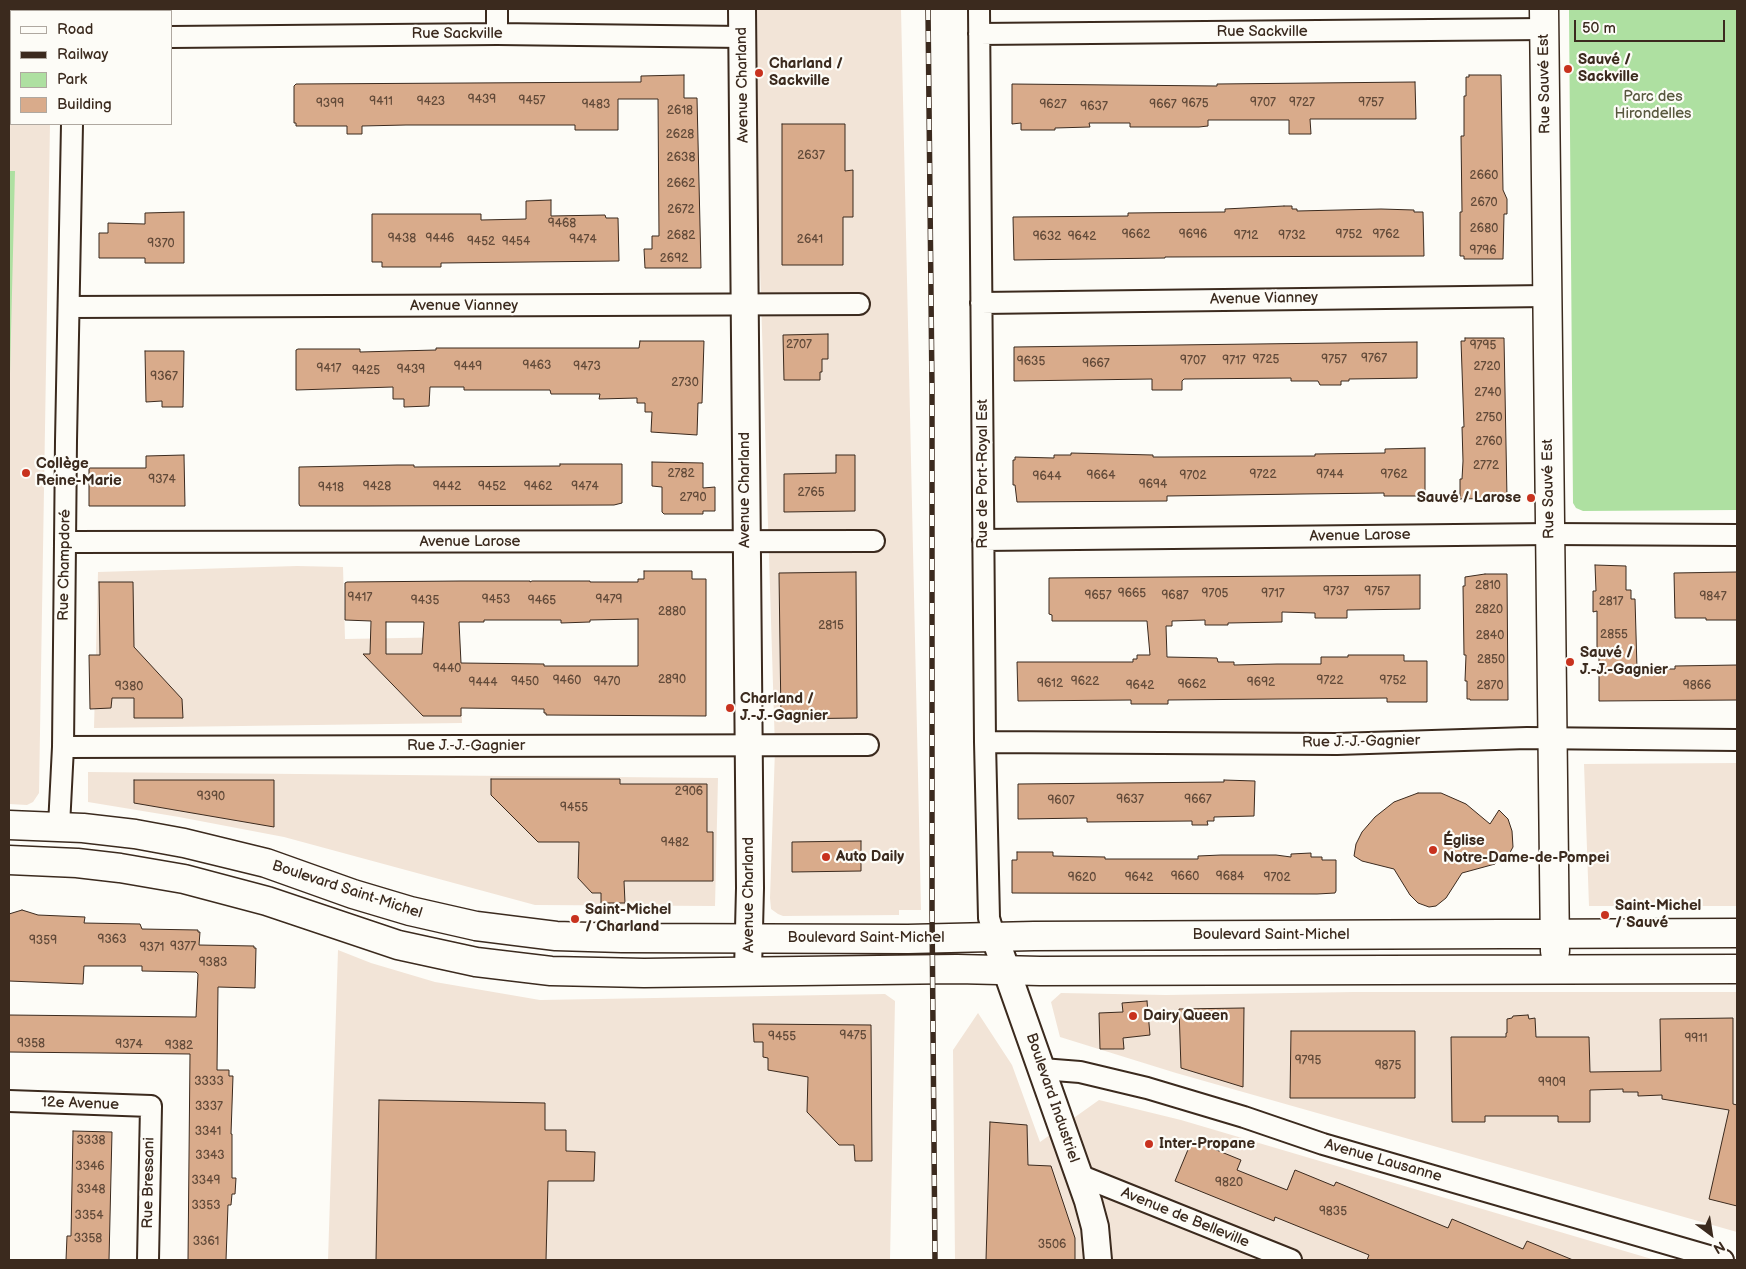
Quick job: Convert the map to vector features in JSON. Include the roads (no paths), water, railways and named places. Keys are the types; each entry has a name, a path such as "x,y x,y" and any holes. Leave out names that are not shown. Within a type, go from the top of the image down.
{"main road":[{"name":"Rue Sauvé Est","path":"1544,19 1555,970"},
{"name":"Boulevard Saint-Michel","path":"9,825 59,826 140,835 228,853 275,866 391,906 476,926 527,933 574,936 995,938 1044,936 1737,933"},
{"name":"Boulevard Saint-Michel","path":"9,860 77,863 184,879 267,902 378,939 436,954 476,962 551,971 644,973 957,969 1737,969"}],"street":[{"path":"497,9 497,34"},
{"name":"Avenue Charland","path":"742,9 748,971"},
{"name":"Rue de Port-Royal Est","path":"979,9 985,742 989,918 995,938"},
{"name":"Rue Sackville","path":"979,34 1544,19"},
{"name":"Rue Sackville","path":"172,37 497,34 742,37"},
{"name":"Rue Champdoré","path":"59,826 63,747 72,125"},
{"name":"Avenue Vianney","path":"982,303 1547,296"},
{"name":"Avenue Vianney","path":"69,307 859,304"},
{"name":"Avenue Larose","path":"983,540 1550,534 1737,535"},
{"name":"Avenue Larose","path":"65,542 874,541"},
{"name":"Rue J.-J.-Gagnier","path":"985,742 1337,744 1552,738 1737,740"},
{"name":"Rue J.-J.-Gagnier","path":"63,747 868,745"},
{"name":"Boulevard Industriel","path":"995,938 1079,1175 1095,1227 1098,1260"},
{"name":"Avenue Lausanne","path":"1042,1069 1080,1072 1147,1088 1323,1144 1723,1260"},
{"name":"12e Avenue","path":"9,1102 151,1106"},
{"name":"Rue Bressani","path":"148,1260 151,1106"},
{"name":"Avenue de Belleville","path":"1079,1175 1291,1260"}],"railway":[{"path":"928,9 932,390 932,910 935,1260"}],"place":[{"name":"Sauvé / Sackville","path":"1568,69"},
{"name":"Charland / Sackville","path":"759,73"},
{"name":"Collège Reine-Marie","path":"26,473"},
{"name":"Sauvé / Larose","path":"1531,498"},
{"name":"Sauvé / J.-J.-Gagnier","path":"1570,662"},
{"name":"Charland / J.-J.-Gagnier","path":"730,708"},
{"name":"Église Notre-Dame-de-Pompei","path":"1433,850"},
{"name":"Auto Daily","path":"826,857"},
{"name":"Saint-Michel / Sauvé","path":"1605,915"},
{"name":"Saint-Michel / Charland","path":"575,919"},
{"name":"Dairy Queen","path":"1133,1016"},
{"name":"Inter-Propane","path":"1149,1144"}],"park label":[{"name":"Parc des Hirondelles","path":"1653,106"}]}
